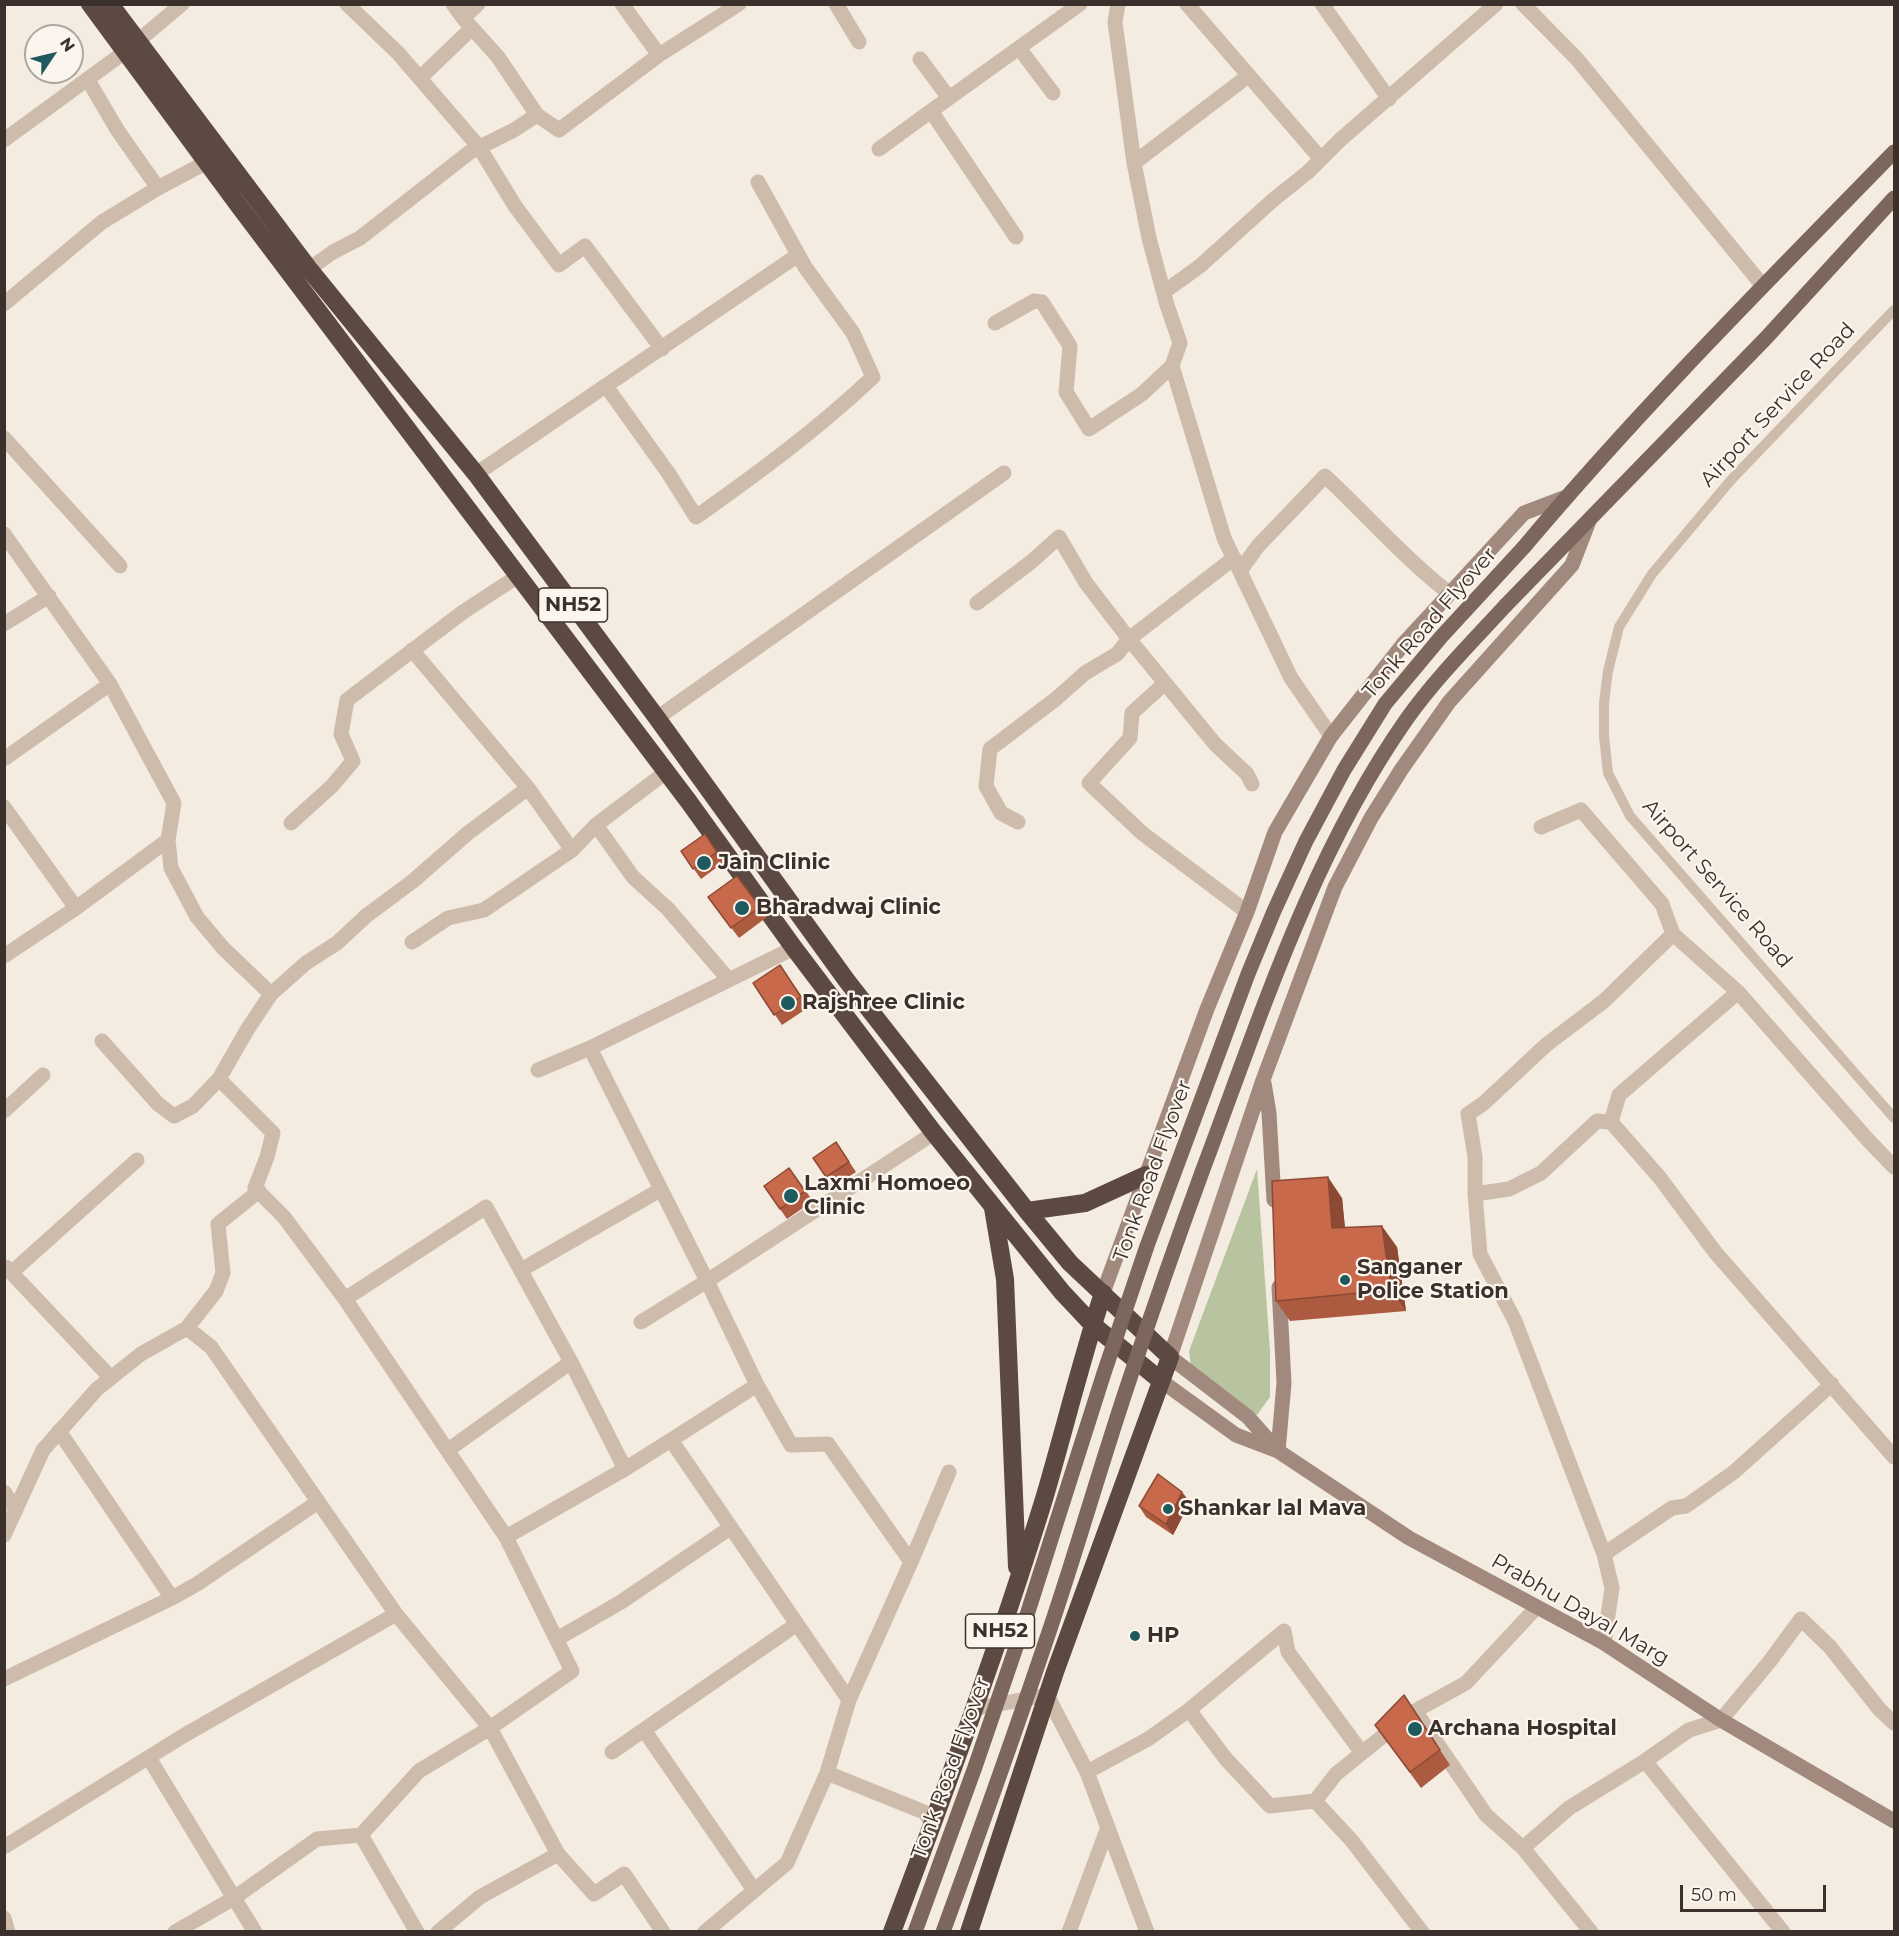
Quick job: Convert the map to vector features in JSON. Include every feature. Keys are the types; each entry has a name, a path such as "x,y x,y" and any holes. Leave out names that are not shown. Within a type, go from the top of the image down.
{"highway":[{"name":"NH52","path":"90,4 132,46 476,474 657,718 847,981 1027,1211 1071,1263 1170,1357 1047,1695 969,1932"},
{"name":"NH52","path":"110,4 132,46 207,162 666,772 794,948 934,1133 1062,1292 1093,1325 1160,1380"},
{"path":"1027,1211 1085,1203 1146,1175"},
{"path":"993,1208 1005,1279 1018,1580"},
{"name":"NH52","path":"892,1932 933,1823 1018,1580 1103,1293"}],"main road":[{"name":"Tonk Road Flyover","path":"915,1932 1026,1618 1100,1384 1147,1246 1274,911 1306,841 1344,770 1385,704 1441,637 1524,547 1566,497 1762,286 1894,152"},
{"name":"Tonk Road Flyover","path":"943,1932 1051,1626 1129,1381 1172,1255 1272,984 1329,852 1406,719 1460,654 1766,338 1894,198"}],"street":[{"path":"4,140 88,80 182,4"},
{"path":"453,4 498,57 537,115 559,130 659,55 739,4"},
{"path":"420,78 467,23 478,4"},
{"path":"622,4 659,55"},
{"path":"836,4 859,42"},
{"path":"879,149 1080,4"},
{"path":"995,322 1034,301 1042,302 1070,346 1066,392 1089,429 1142,394 1172,366 1180,343 1149,238 1134,163 1115,22 1119,4"},
{"path":"1187,4 1321,159"},
{"path":"1322,4 1389,99"},
{"path":"1164,292 1200,266 1496,4"},
{"path":"1523,4 1577,59 1762,286"},
{"path":"349,5 398,53 480,147 515,206 559,265 585,246 663,349"},
{"path":"1019,48 1053,93"},
{"path":"920,59 949,98"},
{"path":"1134,163 1248,76"},
{"path":"88,80 118,131 158,188"},
{"path":"931,111 1016,237"},
{"path":"309,269 333,252 360,238 470,152 514,130 537,115"},
{"path":"4,304 102,222 207,162"},
{"path":"606,386 669,474 696,517 820,424 873,377 853,333 798,255 758,182"},
{"path":"476,474 663,349 798,255"},
{"path":"1172,366 1224,538 1291,678 1331,736"},
{"path":"4,438 120,566"},
{"path":"657,718 1004,473"},
{"path":"1018,822 1001,813 986,786 990,749 1057,698 1085,673 1117,654 1129,639 1237,565 1325,476 1395,546 1444,589"},
{"path":"1103,1293 1207,1009 1248,912 1275,832 1331,736 1405,642 1524,513 1566,497"},
{"path":"1278,1451 1248,1417 1170,1357 1263,1080 1335,887 1371,818 1401,770 1449,702 1572,565 1589,521"},
{"path":"4,534 110,684 174,803 168,840 171,868 197,917 223,948 271,994"},
{"path":"977,603 1032,562 1059,537 1086,583 1129,639 1215,744 1247,774 1252,784"},
{"path":"291,823 332,786 353,761 341,734 347,700 412,650 518,576"},
{"path":"4,624 50,596"},
{"path":"412,650 528,788 572,850"},
{"path":"4,759 110,684"},
{"path":"1165,684 1132,713 1130,738 1089,783 1142,833 1248,912"},
{"path":"412,942 448,918 484,910 572,850 596,825 666,772"},
{"path":"102,1041 158,1104 174,1116 193,1106 219,1080 271,994 306,963 337,943 366,916 413,881 468,833 528,788"},
{"path":"4,807 76,908"},
{"path":"1541,826 1581,810 1662,904 1673,934 1738,992 1894,1167"},
{"path":"596,825 633,877 668,909 729,980"},
{"path":"4,956 76,908 168,840"},
{"path":"1604,1643 1612,1588 1604,1554 1515,1321 1480,1254 1475,1194 1475,1157 1468,1114 1484,1103 1546,1045 1604,1001 1673,934"},
{"path":"538,1070 590,1048 794,948"},
{"path":"1611,1122 1619,1095 1738,992"},
{"path":"590,1048 757,1385 791,1444 828,1444 911,1562"},
{"path":"4,1111 43,1075"},
{"path":"175,1932 234,1898 317,1839 361,1835 419,1771 490,1728 572,1671 506,1537 345,1299 284,1217 255,1188 273,1133 219,1080"},
{"path":"1263,1080 1269,1113 1275,1218"},
{"path":"1475,1194 1509,1189 1541,1173 1597,1121 1611,1122 1660,1178 1715,1252 1894,1456"},
{"path":"641,1322 934,1133"},
{"path":"111,1378 8,1269 137,1160"},
{"path":"521,1270 660,1190"},
{"path":"4,1535 43,1450 59,1431 111,1378 141,1354 186,1328 216,1291 222,1273 219,1224 259,1191"},
{"path":"345,1299 486,1207 571,1362 625,1468"},
{"path":"1278,1277 1284,1383 1278,1451"},
{"path":"186,1328 211,1347 396,1614 490,1728 558,1854 594,1894 624,1874 663,1932"},
{"path":"448,1450 571,1362"},
{"path":"1160,1380 1236,1435 1278,1451"},
{"path":"1604,1554 1672,1508 1686,1506 1734,1472 1832,1384"},
{"path":"506,1537 625,1468 757,1385"},
{"path":"59,1431 172,1598"},
{"path":"671,1440 849,1700"},
{"name":"Prabhu Dayal Marg","path":"1278,1451 1409,1538 1604,1643 1720,1720 1894,1821"},
{"path":"705,1932 787,1863 827,1773 849,1700 949,1472"},
{"path":"4,1492 16,1510"},
{"path":"4,1679 197,1584 318,1502"},
{"path":"557,1639 621,1602 730,1528"},
{"path":"1189,1710 1226,1759 1270,1806 1314,1801 1336,1774 1415,1711 1466,1683 1537,1607"},
{"path":"4,1847 183,1736 396,1614"},
{"path":"1523,1848 1569,1808 1645,1761 1689,1730 1720,1720 1770,1661 1801,1619 1830,1647 1880,1710 1894,1723"},
{"path":"612,1752 797,1624"},
{"path":"1087,1772 1148,1738 1189,1710 1284,1631 1288,1652 1362,1753"},
{"path":"973,1709 1047,1695 1087,1772 1147,1932"},
{"path":"1415,1711 1486,1815 1523,1848 1592,1932"},
{"path":"644,1730 754,1890"},
{"path":"149,1758 255,1932"},
{"path":"1645,1761 1783,1932"},
{"path":"827,1773 924,1812 933,1823"},
{"path":"1314,1801 1352,1841 1422,1932"},
{"path":"1069,1932 1108,1827"},
{"path":"361,1835 417,1932"},
{"path":"438,1932 480,1898 558,1854"},
{"path":"4,1918 8,1932"}],"lane":[{"name":"Airport Service Road","path":"1894,310 1731,480 1652,574 1619,627 1608,671 1604,703 1604,736 1608,773 1629,816 1894,1118"}],"green space":[{"path":"1257,1169 1270,1351 1270,1397 1257,1415 1191,1366 1189,1351"}],"building":[{"path":"705,834 717,852 693,869 681,851"},
{"path":"737,876 760,907 731,928 708,897"},
{"path":"780,965 801,997 774,1015 753,983"},
{"path":"836,1142 849,1162 826,1177 813,1158"},
{"path":"789,1168 805,1191 780,1209 764,1186"},
{"name":"Sanganer Police Station","path":"1328,1177 1332,1228 1382,1226 1391,1290 1276,1301 1272,1181"},
{"path":"1158,1474 1182,1492 1166,1524 1139,1506"},
{"path":"1404,1695 1440,1750 1410,1772 1375,1725"}],"place":[{"name":"Jain Clinic","path":"704,863"},
{"name":"Bharadwaj Clinic","path":"742,908"},
{"name":"Rajshree Clinic","path":"788,1003"},
{"name":"Laxmi Homoeo Clinic","path":"791,1196"},
{"name":"Sanganer Police Station","path":"1345,1280"},
{"name":"Shankar lal Mava","path":"1168,1509"},
{"name":"HP","path":"1135,1636"},
{"name":"Archana Hospital","path":"1415,1729"}]}
